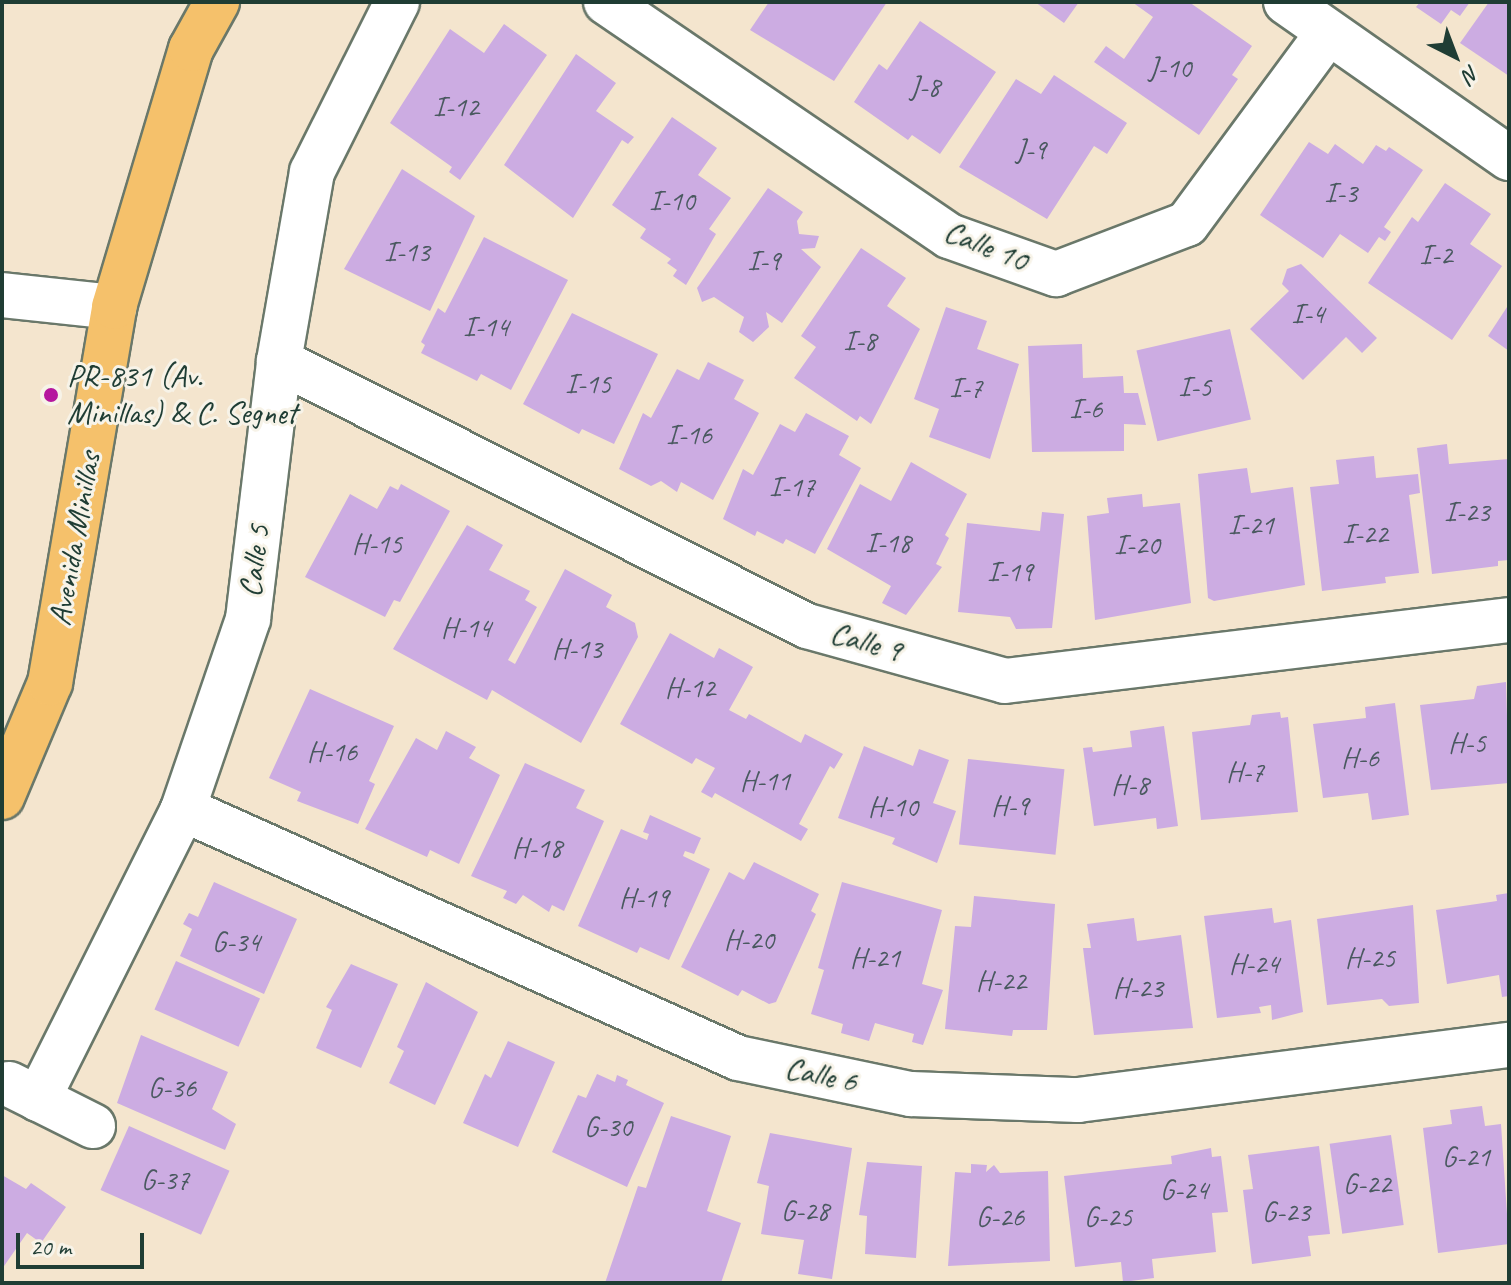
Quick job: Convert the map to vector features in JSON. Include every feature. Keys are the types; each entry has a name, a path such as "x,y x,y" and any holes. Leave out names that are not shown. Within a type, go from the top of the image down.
{"main road":[{"name":"Avenida Minillas","path":"2,797 50,683 114,307 191,49 217,2"}],"street":[{"name":"Calle 5","path":"93,1126 24,1092 183,809 248,619 279,361 312,172 397,2"},
{"name":"Calle 10","path":"606,2 949,236 1056,274 1187,224 1328,33"},
{"path":"1286,2 1509,158"},
{"path":"2,295 114,307"},
{"name":"Calle 9","path":"279,361 807,626 1005,681 1509,620"},
{"name":"Calle 6","path":"183,809 738,1058 911,1094 1078,1100 1509,1045"}],"building":[{"path":"769,2 887,2 834,81 750,30"},
{"path":"1035,2 1079,2 1064,23"},
{"path":"1132,2 1189,2 1252,46 1232,75 1238,79 1199,135 1094,62 1106,46 1124,59 1153,17"},
{"path":"1420,2 1470,2 1460,16 1451,10 1441,24 1416,7"},
{"path":"1489,2 1509,2 1509,76 1460,43"},
{"path":"920,21 996,72 940,154 912,135 908,140 854,102 879,64 887,70"},
{"path":"504,24 547,55 460,180 449,172 452,167 390,123 450,29 484,53"},
{"path":"576,54 616,83 596,111 634,137 628,144 622,140 573,218 504,165"},
{"path":"1054,75 1127,123 1107,154 1094,146 1047,219 959,167 1016,79 1041,94"},
{"path":"672,117 717,148 698,175 731,198 709,229 716,234 686,285 673,276 677,270 667,263 671,259 640,238 646,229 612,205"},
{"path":"1309,142 1328,154 1335,144 1363,164 1376,145 1386,151 1389,147 1423,170 1384,227 1391,232 1385,241 1379,237 1368,253 1340,234 1323,258 1260,215"},
{"path":"402,169 475,216 430,311 344,269"},
{"path":"1445,183 1491,214 1470,244 1502,266 1452,340 1368,283 1412,217 1418,222"},
{"path":"768,188 803,212 797,221 799,234 819,236 815,248 801,249 821,267 782,323 766,312 769,327 753,342 739,332 744,317 714,297 702,302 697,288"},
{"path":"484,237 568,280 511,390 481,374 477,381 421,353 425,345 421,342 438,308 445,313"},
{"path":"861,248 906,278 887,306 920,329 871,424 860,416 857,421 794,378 816,347 801,336"},
{"path":"1301,264 1377,338 1362,353 1346,337 1303,380 1250,329 1289,291 1282,284 1287,269"},
{"path":"1509,304 1509,351 1488,336"},
{"path":"946,307 987,321 977,349 1019,364 990,459 929,437 939,409 914,399"},
{"path":"572,313 658,354 614,444 582,429 579,434 523,404"},
{"path":"1230,329 1251,420 1157,441 1136,351"},
{"path":"1082,344 1083,378 1123,376 1124,393 1138,393 1146,425 1124,424 1124,451 1032,452 1028,346"},
{"path":"708,362 744,380 734,399 759,413 713,500 681,482 677,492 661,481 651,486 619,469 643,413 651,418 677,369 699,380"},
{"path":"806,413 849,436 839,455 861,468 815,554 786,539 783,544 757,531 755,536 723,519 743,469 753,475 780,424 795,432"},
{"path":"1447,444 1449,464 1509,459 1509,560 1498,561 1498,566 1432,574 1417,448"},
{"path":"1374,456 1376,478 1418,474 1420,493 1409,495 1419,573 1385,577 1386,583 1322,591 1310,487 1339,484 1336,460"},
{"path":"911,462 967,494 945,535 949,538 936,564 942,567 906,615 882,603 891,586 827,549 860,484 891,501"},
{"path":"1247,468 1251,493 1293,487 1305,585 1214,601 1208,598 1198,474"},
{"path":"401,484 450,511 400,602 394,600 385,617 305,577 350,494 377,509 390,486 398,490"},
{"path":"1142,494 1143,507 1180,503 1191,603 1095,620 1087,516 1109,513 1107,498"},
{"path":"1042,512 1064,514 1052,628 1016,629 1010,617 958,612 967,523 1040,531"},
{"path":"467,525 503,545 489,570 530,591 525,600 537,607 508,660 515,664 565,569 612,595 606,607 635,623 638,637 581,743 492,690 487,700 393,649"},
{"path":"670,633 714,658 719,648 753,667 729,710 746,719 749,714 801,743 805,734 843,754 834,769 830,766 799,824 808,829 801,841 715,793 712,798 701,792 715,768 696,758 692,764 620,724"},
{"path":"1506,682 1509,783 1431,790 1420,705 1474,699 1477,686"},
{"path":"310,689 394,726 369,781 375,784 358,824 297,801 301,792 269,778"},
{"path":"1395,703 1409,815 1372,820 1368,793 1323,798 1313,724 1366,718 1365,707"},
{"path":"1280,712 1281,718 1288,717 1298,812 1201,820 1192,732 1250,725 1252,715"},
{"path":"1164,726 1178,826 1157,829 1156,818 1094,826 1083,748 1092,747 1093,752 1132,747 1130,731"},
{"path":"446,731 476,747 469,758 500,775 459,864 430,850 427,857 365,829 416,738 437,750"},
{"path":"864,746 913,766 919,749 949,760 933,803 956,811 937,863 892,844 895,838 838,818"},
{"path":"968,759 1064,769 1055,855 959,845"},
{"path":"525,763 585,790 576,808 604,821 564,911 552,905 549,912 523,895 516,904 503,898 507,891 471,876"},
{"path":"650,815 701,838 694,854 685,851 683,856 710,869 669,960 640,947 637,953 578,926 621,829 647,840 649,834 643,832"},
{"path":"754,862 819,894 811,911 816,914 776,1002 769,1004 742,990 738,996 681,967 729,872 744,880"},
{"path":"214,882 297,919 264,994 180,956 192,929 183,924 189,913 198,917"},
{"path":"842,882 942,910 922,984 943,990 923,1045 912,1042 914,1034 875,1023 869,1041 841,1033 843,1024 811,1014 824,970 818,968"},
{"path":"1509,893 1509,996 1502,997 1499,975 1447,984 1436,910 1497,901 1496,895"},
{"path":"974,896 1055,904 1047,1030 1013,1030 1012,1036 945,1029 955,926 971,927"},
{"path":"1413,905 1419,1003 1389,1006 1382,999 1327,1005 1317,919"},
{"path":"1272,908 1274,923 1291,920 1303,1012 1272,1020 1271,1005 1259,1007 1261,1013 1217,1018 1204,916"},
{"path":"1134,918 1137,941 1181,935 1193,1028 1094,1035 1083,948 1091,948 1087,924"},
{"path":"176,961 260,998 238,1047 154,1009"},
{"path":"351,964 398,984 361,1068 316,1048 332,1010 326,1007"},
{"path":"426,982 478,1012 435,1105 389,1083 404,1051 397,1047"},
{"path":"141,1035 228,1072 212,1109 236,1124 225,1150 117,1103"},
{"path":"508,1041 555,1062 518,1147 463,1123 485,1074 491,1078"},
{"path":"597,1074 615,1082 617,1075 628,1080 626,1085 664,1103 627,1187 552,1152 578,1095 586,1098"},
{"path":"1482,1106 1485,1126 1501,1124 1509,1244 1438,1253 1423,1128 1452,1124 1450,1110"},
{"path":"671,1116 731,1136 707,1211 741,1223 721,1283 605,1283 638,1186 646,1188"},
{"path":"129,1126 229,1171 201,1235 101,1190"},
{"path":"770,1133 852,1148 832,1279 798,1274 804,1240 761,1234 769,1186 757,1183"},
{"path":"1391,1135 1404,1225 1342,1234 1330,1144"},
{"path":"1319,1146 1330,1234 1308,1236 1311,1256 1252,1264 1243,1190 1253,1189 1248,1155"},
{"path":"1211,1148 1212,1157 1221,1156 1228,1212 1212,1213 1216,1252 1152,1259 1154,1278 1123,1282 1121,1262 1075,1267 1064,1176 1172,1164 1171,1156"},
{"path":"867,1162 922,1166 916,1258 865,1254 867,1216 859,1215"},
{"path":"971,1164 987,1165 986,1172 994,1165 1000,1173 1048,1171 1050,1261 948,1266 955,1172 971,1173"},
{"path":"2,1175 26,1189 31,1183 66,1207 41,1243 27,1233 2,1269"}],"place":[{"name":"PR-831 (Av. Minillas) & C. Segnet","path":"51,395"}]}
